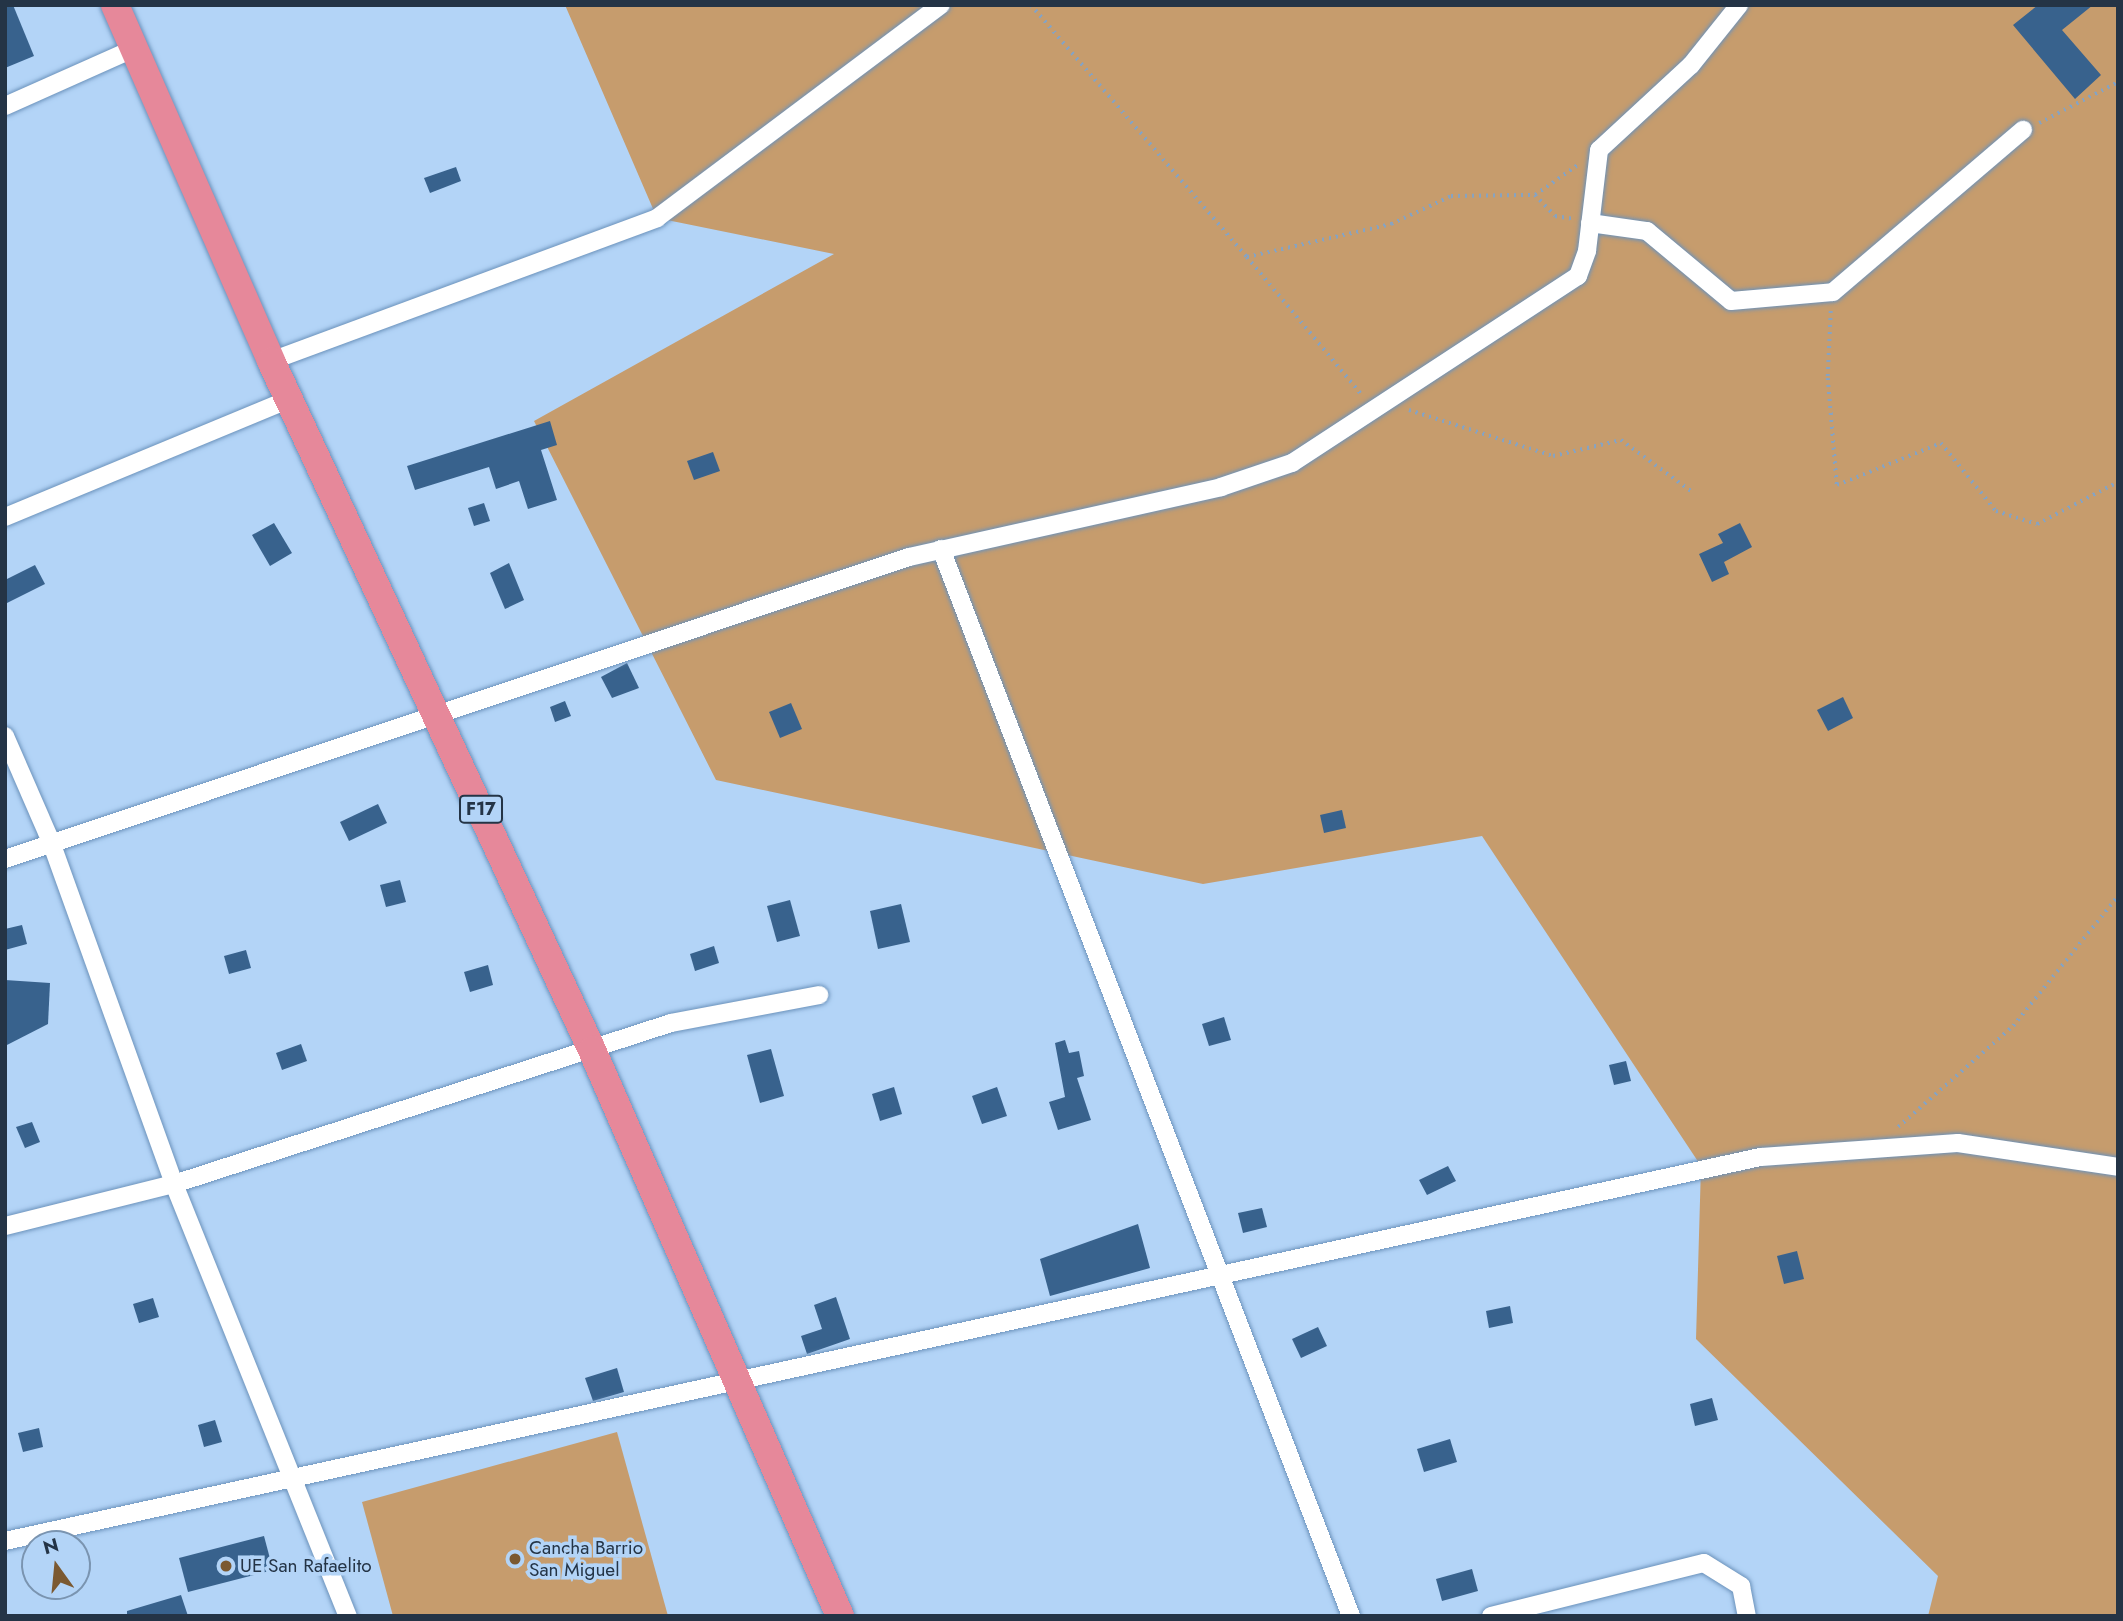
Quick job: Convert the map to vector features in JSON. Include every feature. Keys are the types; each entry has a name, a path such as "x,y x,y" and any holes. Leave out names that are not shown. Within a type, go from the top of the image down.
{"highway":[{"name":"F17","path":"114,5 271,361 292,398 592,1049 741,1380 840,1616"}],"street":[{"path":"271,361 657,218 941,5"},
{"path":"5,859 436,710 941,549 1221,486 1292,463 1372,408 1578,276 1590,223 1599,150 1691,65 1738,5"},
{"path":"5,106 133,49"},
{"path":"1590,223 1647,231 1731,301 1832,292 2023,130"},
{"path":"5,517 292,398"},
{"path":"941,549 1222,1273 1350,1616"},
{"path":"5,736 51,842 174,1184 348,1616"},
{"path":"5,1226 174,1184 671,1023 819,995"},
{"path":"5,1541 292,1475 741,1380 1761,1157 1958,1143 2118,1167"},
{"path":"1491,1616 1704,1563 1741,1586 1747,1616"}],"path":[{"path":"1031,5 1247,257 1372,408 1415,410 1553,456 1621,440 1691,491"},
{"path":"2023,130 2118,82"},
{"path":"1247,257 1391,224 1451,196 1535,195 1599,150"},
{"path":"1535,195 1555,216 1590,223"},
{"path":"1832,292 1828,378 1837,485 1941,443 1996,511 2036,524 2118,482"},
{"path":"1868,1149 1931,1103 2013,1026 2118,896"}],"shaded area":[{"path":"565,5 2118,5 2118,1616 1928,1616 1938,1576 1696,1339 1701,1166 1482,836 1203,884 716,780 534,421 834,254 657,218"},
{"name":"Cancha Barrio San Miguel","path":"617,1432 668,1616 393,1616 362,1502"}],"building":[{"path":"5,5 13,5 34,56 5,68"},
{"path":"2038,5 2093,5 2062,30 2101,75 2075,99 2013,25"},
{"path":"456,167 461,181 430,193 424,178"},
{"path":"550,421 557,445 541,450 557,500 528,509 519,481 496,489 489,467 415,490 407,466"},
{"path":"713,452 720,471 694,480 687,461"},
{"path":"484,503 490,521 474,526 468,508"},
{"path":"274,523 292,553 270,566 252,535"},
{"path":"1740,523 1752,547 1724,562 1729,574 1712,582 1699,554 1723,543 1718,534"},
{"path":"509,563 524,600 505,609 490,573"},
{"path":"35,565 45,584 5,604 5,580"},
{"path":"627,663 639,688 612,698 601,677"},
{"path":"1843,697 1853,718 1828,731 1817,710"},
{"path":"565,701 571,716 555,722 550,707"},
{"path":"791,703 802,729 780,738 769,712"},
{"path":"378,804 387,823 349,841 340,822"},
{"path":"1342,810 1346,828 1324,833 1320,815"},
{"path":"400,880 406,902 386,907 380,885"},
{"path":"790,900 800,936 777,942 767,906"},
{"path":"901,904 910,942 878,949 870,911"},
{"path":"22,925 27,944 5,950 5,929"},
{"path":"714,946 719,963 695,971 690,954"},
{"path":"246,950 251,968 229,974 224,956"},
{"path":"488,965 493,985 470,992 464,972"},
{"path":"5,980 50,983 48,1024 5,1046"},
{"path":"1224,1017 1231,1040 1209,1046 1202,1024"},
{"path":"1065,1040 1069,1053 1079,1051 1084,1076 1077,1078 1091,1120 1058,1130 1049,1102 1065,1097 1055,1043"},
{"path":"301,1044 307,1061 282,1070 276,1053"},
{"path":"771,1049 784,1096 760,1103 747,1055"},
{"path":"1626,1061 1631,1081 1614,1085 1609,1065"},
{"path":"894,1087 902,1114 880,1121 872,1094"},
{"path":"997,1087 1007,1116 982,1124 972,1096"},
{"path":"32,1122 40,1142 25,1148 16,1127"},
{"path":"1448,1166 1456,1181 1427,1195 1419,1180"},
{"path":"1262,1208 1267,1227 1243,1233 1238,1213"},
{"path":"1138,1224 1150,1268 1050,1296 1040,1259"},
{"path":"1797,1251 1804,1279 1784,1284 1777,1256"},
{"path":"836,1297 850,1339 807,1354 801,1336 822,1329 814,1305"},
{"path":"153,1298 159,1317 139,1323 133,1304"},
{"path":"1510,1306 1513,1323 1489,1328 1486,1311"},
{"path":"1318,1327 1327,1346 1301,1358 1292,1339"},
{"path":"617,1368 624,1392 593,1401 585,1378"},
{"path":"1712,1398 1718,1420 1695,1426 1690,1404"},
{"path":"215,1420 222,1442 204,1447 198,1425"},
{"path":"39,1428 43,1447 23,1452 18,1433"},
{"path":"1450,1439 1457,1462 1424,1472 1417,1449"},
{"path":"264,1536 273,1570 188,1592 179,1558"},
{"path":"1472,1569 1478,1591 1442,1601 1436,1579"},
{"path":"181,1595 188,1616 127,1616 127,1611"}],"place":[{"name":"Cancha Barrio San Miguel","path":"515,1559"},
{"name":"UE San Rafaelito","path":"226,1566"}]}
